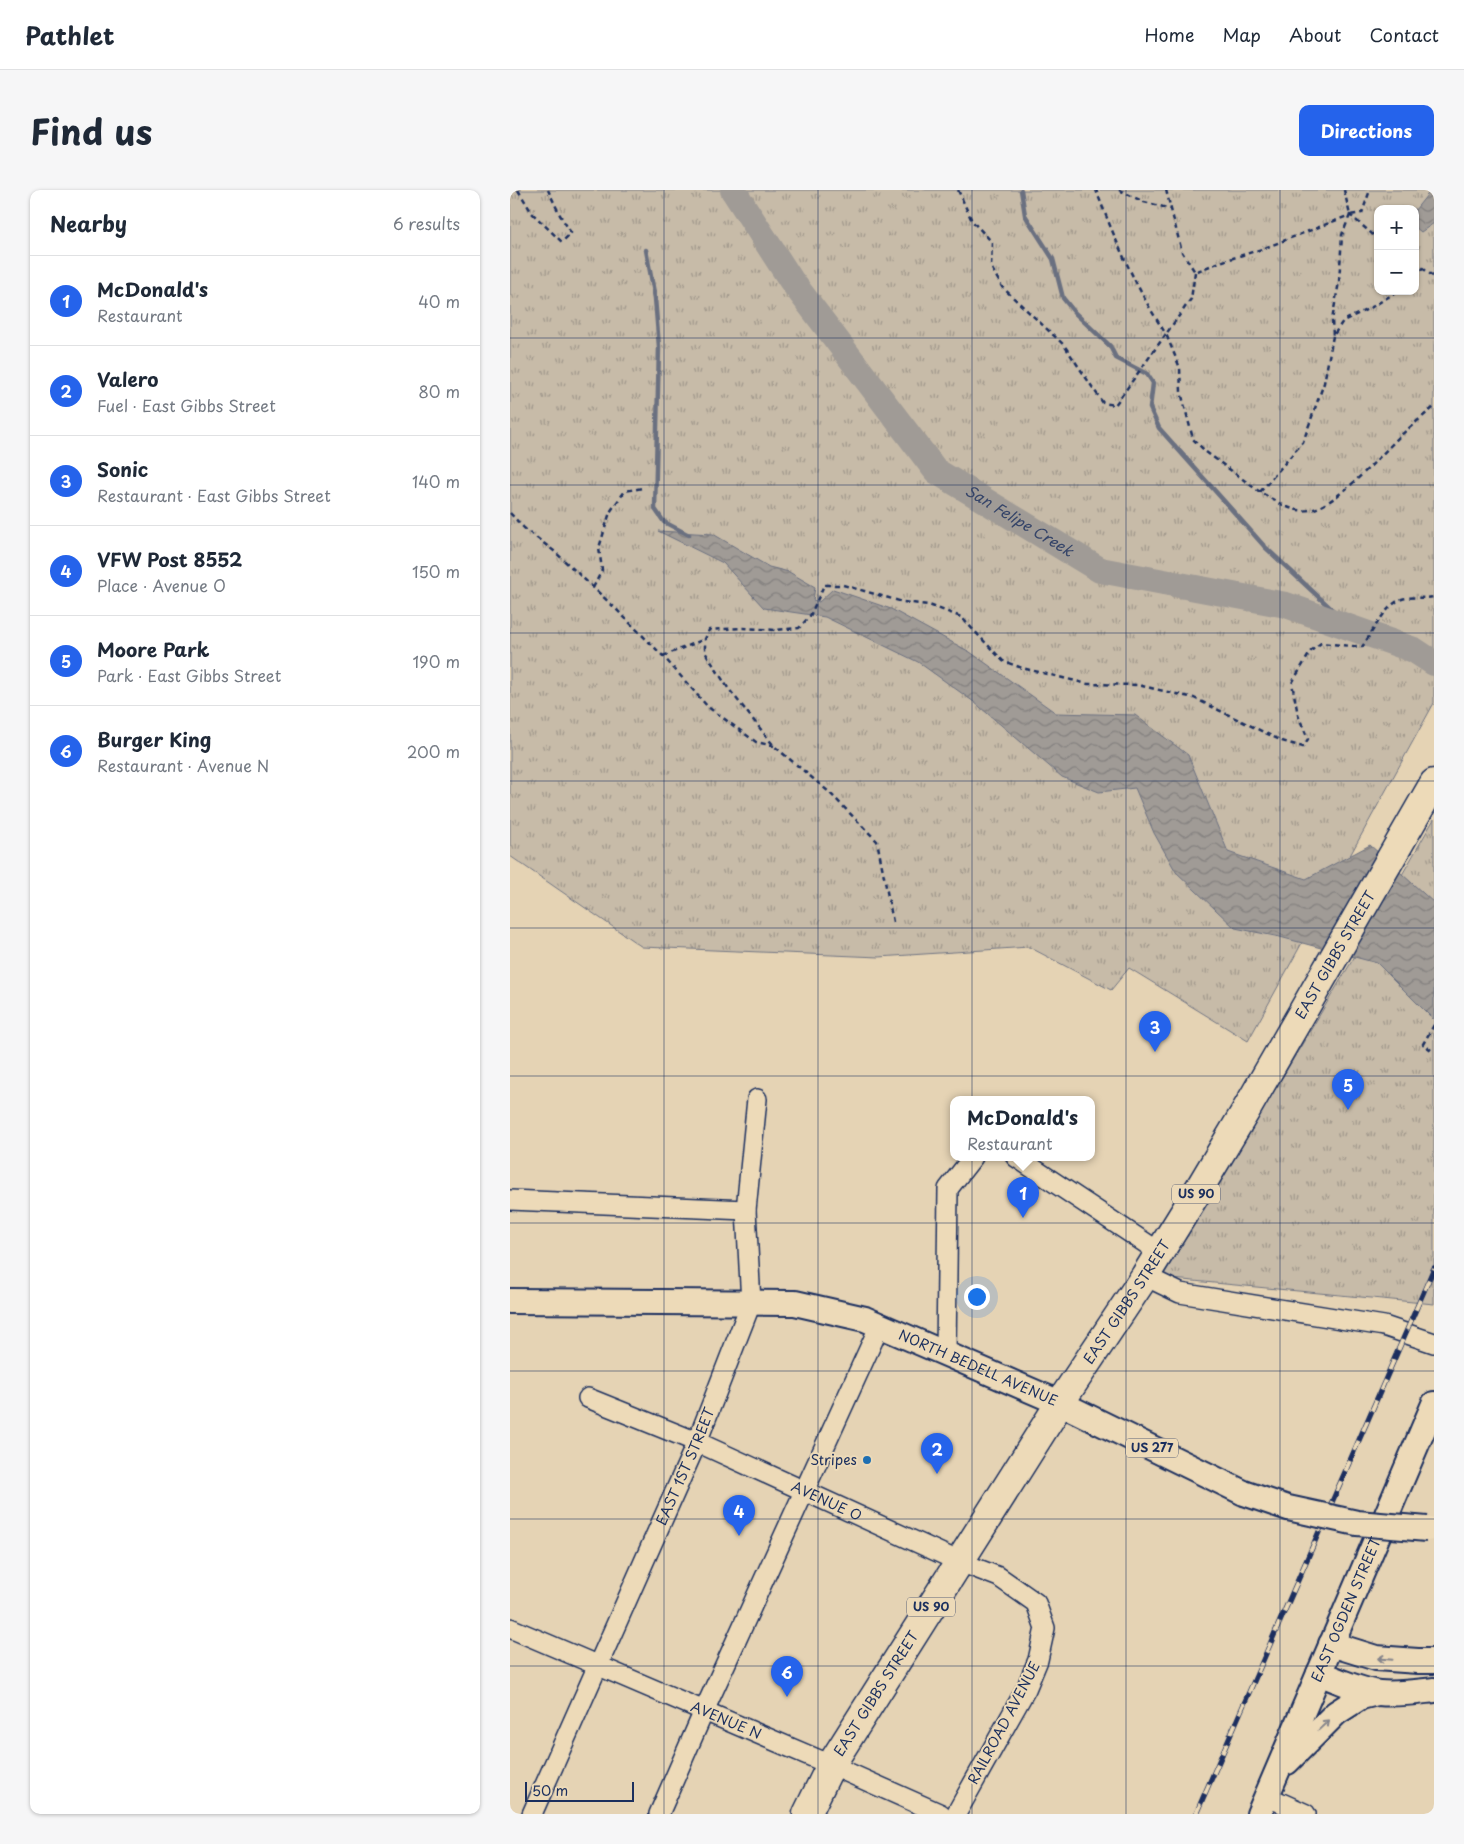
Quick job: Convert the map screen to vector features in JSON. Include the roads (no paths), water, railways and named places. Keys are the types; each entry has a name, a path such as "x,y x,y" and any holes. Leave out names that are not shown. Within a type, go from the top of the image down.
{"highway":[{"name":"EAST GIBBS STREET","path":"807,1814 831,1765 1060,1403 1145,1276 1245,1112 1434,783"}],"main road":[{"name":"NORTH BEDELL AVENUE","path":"510,1301 795,1303 865,1319 1060,1403 1244,1493 1288,1508 1357,1523 1430,1529"},
{"name":"EAST OGDEN STREET","path":"1263,1805 1331,1644 1428,1428 1434,1404"},
{"path":"1331,1644 1376,1658 1418,1662 1434,1661"},
{"path":"1319,1673 1377,1693"},
{"path":"1277,1772 1336,1713 1361,1697 1377,1693 1434,1690"}],"street":[{"name":"EAST 1ST STREET","path":"532,1814 697,1442 751,1303 746,1210 757,1099"},
{"path":"946,1354 948,1190 970,1161"},
{"path":"1022,1161 1159,1252"},
{"path":"510,1200 746,1210"},
{"path":"1145,1276 1180,1293 1384,1326 1434,1343"},
{"path":"659,1814 880,1325"},
{"name":"AVENUE O","path":"588,1398 697,1442 960,1562 998,1577 1036,1603 1045,1628"},
{"name":"AVENUE N","path":"510,1628 831,1765 940,1814"},
{"name":"RAILROAD AVENUE","path":"956,1814 1026,1688 1038,1660 1045,1628"},
{"path":"1263,1805 1306,1814"}],"water":[{"path":"1431,190 1434,190 1434,223 1421,232 1419,230 1419,205"},
{"path":"658,531 713,534 769,567 789,572 815,587 813,600 819,602 833,589 891,609 970,652 1056,713 1135,715 1188,755 1228,852 1306,879 1370,845 1434,903 1434,1020 1377,963 1280,937 1235,928 1176,872 1154,833 1135,788 1099,792 1062,777 974,702 918,662 825,617 764,608 723,563"}],"waterway":[{"name":"San Felipe Creek","path":"733,190 791,280 936,471 1100,570 1286,605 1414,650 1434,663"},
{"path":"1021,190 1025,215 1053,259 1063,298 1075,313 1110,346 1116,358 1147,374 1153,383 1150,408 1159,428 1265,547 1353,629"},
{"path":"646,250 655,298 659,347 655,509 664,522 689,535"}],"railway":[{"path":"1196,1814 1434,1268"}],"place":[{"name":"Sonic","path":"1155,1052"},
{"name":"Moore Park","path":"1348,1110"},
{"name":"McDonald's","path":"1023,1218"},
{"name":"Stripes","path":"867,1460"},
{"name":"Valero","path":"937,1474"},
{"name":"VFW Post 8552","path":"739,1536"},
{"name":"Burger King","path":"787,1697"}]}
